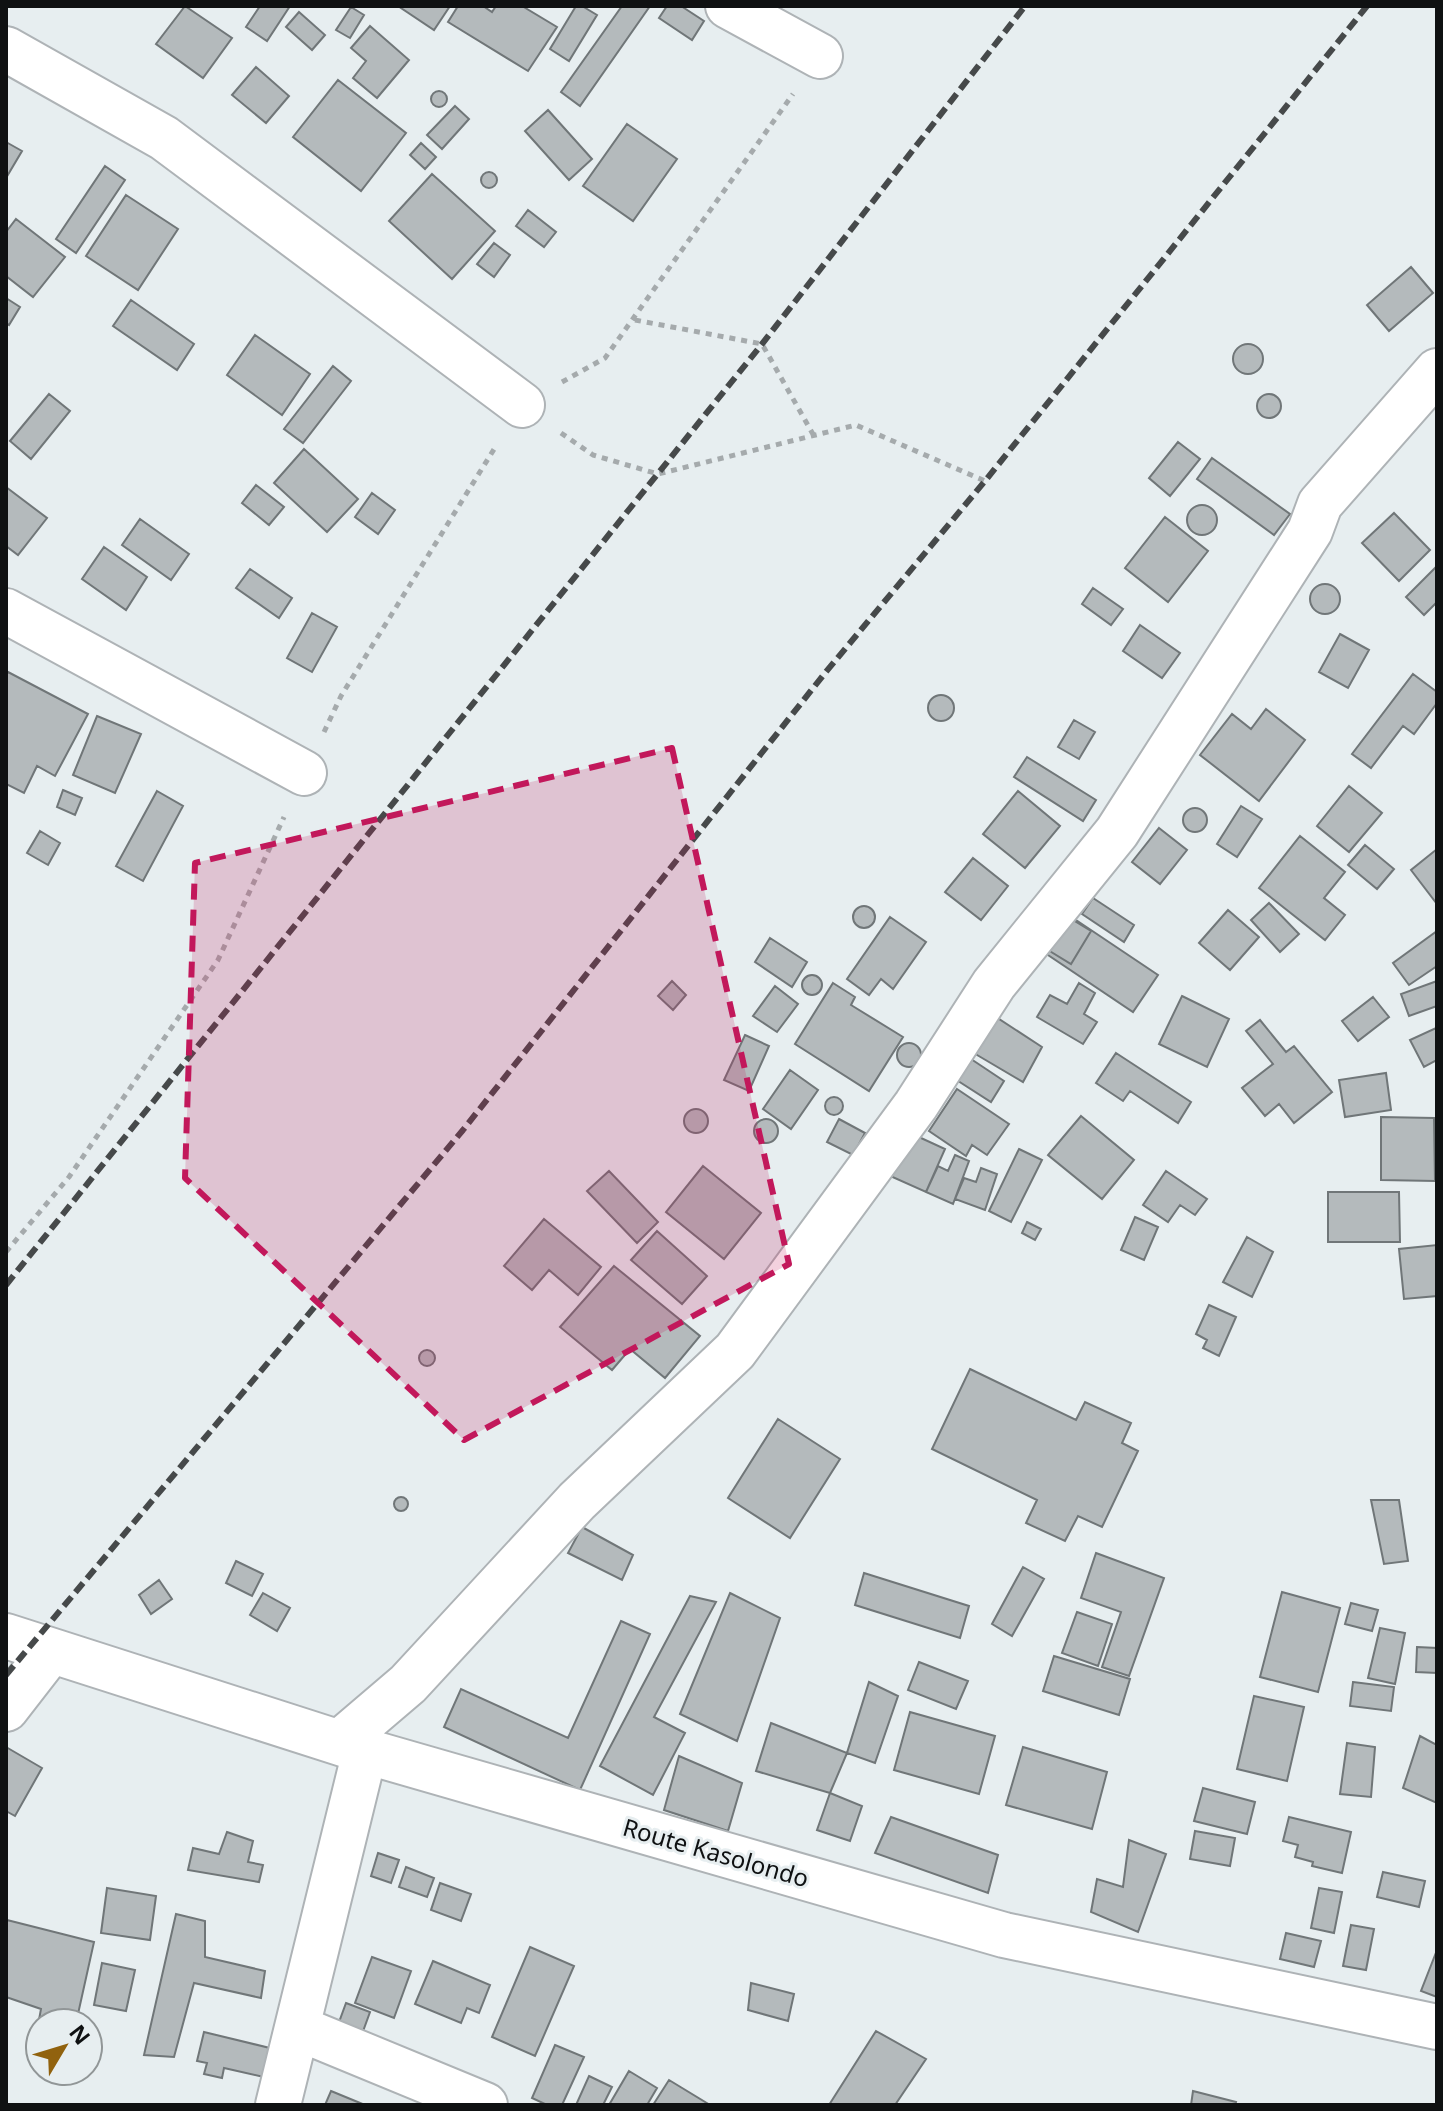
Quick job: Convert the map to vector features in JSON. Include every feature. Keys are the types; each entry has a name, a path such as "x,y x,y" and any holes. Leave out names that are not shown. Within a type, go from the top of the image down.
{"street":[{"path":"728,6 820,56"},
{"path":"6,49 164,138 522,405"},
{"path":"278,2105 298,2028 352,1747 577,1501 735,1351 916,1105 994,984 1117,832 1310,531 1320,504 1437,371"},
{"path":"6,611 304,773"},
{"name":"Route Kasolondo","path":"6,1636 352,1747 1004,1935 1437,2027"},
{"path":"6,1709 51,1651"},
{"path":"298,2028 485,2105"}],"path":[{"path":"6,1252 69,1177 218,960 341,696 522,405 605,358 820,56"},
{"path":"634,319 762,344 814,436"},
{"path":"522,405 593,455 658,474 856,425 985,481"}],"highlighted area":[{"path":"672,748 789,1264 464,1440 185,1178 195,863"}],"building":[{"path":"185,6 232,38 203,78 156,44"},
{"path":"260,6 290,6 267,41 246,27"},
{"path":"398,6 450,6 434,30"},
{"path":"458,6 483,6 492,12 496,6 522,6 557,27 528,71 448,22"},
{"path":"576,6 597,15 569,61 550,49"},
{"path":"622,6 650,6 580,106 561,92"},
{"path":"667,6 681,6 704,21 692,40 659,18"},
{"path":"351,7 364,15 350,38 336,30"},
{"path":"299,12 325,35 312,50 286,27"},
{"path":"370,26 409,60 377,98 353,78 366,61 351,48"},
{"path":"256,67 289,96 266,123 232,95"},
{"path":"338,80 406,133 361,191 293,137"},
{"path":"439,91 447,99 439,107 431,99"},
{"path":"455,106 469,119 442,149 427,135"},
{"path":"548,110 592,159 569,180 525,131"},
{"path":"627,124 677,159 633,221 583,186"},
{"path":"6,142 22,151 6,178"},
{"path":"421,143 436,157 425,169 410,155"},
{"path":"105,166 125,180 76,253 56,239"},
{"path":"489,172 497,180 489,188 481,180"},
{"path":"432,174 495,231 452,279 389,221"},
{"path":"126,195 178,229 138,290 86,256"},
{"path":"528,210 556,232 544,247 516,226"},
{"path":"16,219 65,257 33,297 6,276 6,232"},
{"path":"494,243 510,255 494,277 477,264"},
{"path":"1411,267 1433,293 1389,331 1367,305"},
{"path":"6,298 20,307 9,325 6,323"},
{"path":"131,300 194,344 177,370 113,326"},
{"path":"255,335 310,374 282,415 227,375"},
{"path":"1248,344 1254,345 1262,353 1262,365 1254,373 1248,374 1242,373 1234,365 1233,359 1234,353 1242,345"},
{"path":"333,366 351,381 303,443 284,429"},
{"path":"49,394 70,411 31,459 10,441"},
{"path":"1269,394 1280,401 1281,406 1274,417 1269,418 1258,411 1257,406 1264,395"},
{"path":"1178,442 1200,459 1170,496 1149,478"},
{"path":"304,449 358,499 327,532 274,483"},
{"path":"1212,458 1290,514 1274,535 1197,479"},
{"path":"256,485 284,507 269,525 242,503"},
{"path":"6,487 47,518 18,555 6,546"},
{"path":"372,493 395,510 378,534 355,517"},
{"path":"1202,505 1208,506 1216,514 1216,526 1208,534 1202,535 1196,534 1188,526 1187,520 1188,514 1196,506"},
{"path":"1394,513 1430,550 1399,581 1362,543"},
{"path":"1165,517 1208,551 1168,602 1125,568"},
{"path":"140,519 189,554 171,580 122,545"},
{"path":"104,547 147,577 126,610 82,579"},
{"path":"1437,566 1437,602 1424,615 1406,597"},
{"path":"250,569 292,598 279,618 236,588"},
{"path":"1325,584 1335,589 1340,599 1335,609 1325,614 1315,609 1310,599 1315,589"},
{"path":"1093,588 1123,609 1111,625 1082,604"},
{"path":"312,613 337,627 312,672 287,658"},
{"path":"1140,625 1180,653 1162,678 1123,651"},
{"path":"1340,634 1369,650 1348,688 1319,672"},
{"path":"8,672 88,714 55,776 37,766 24,793 6,784"},
{"path":"1413,674 1437,692 1437,703 1414,734 1403,726 1371,768 1352,754"},
{"path":"941,695 950,699 954,708 950,717 941,721 932,717 928,708 932,699"},
{"path":"1266,709 1305,740 1259,801 1200,755 1232,714 1251,729"},
{"path":"97,716 141,734 115,793 73,775"},
{"path":"1074,720 1095,732 1079,759 1058,747"},
{"path":"1027,757 1096,800 1083,821 1014,777"},
{"path":"1349,786 1382,813 1349,852 1317,826"},
{"path":"63,790 82,798 75,815 57,807"},
{"path":"157,791 183,806 143,881 116,866"},
{"path":"1018,791 1060,826 1025,868 983,834"},
{"path":"1241,806 1262,819 1237,857 1217,844"},
{"path":"1190,808 1200,808 1207,815 1207,825 1200,832 1190,832 1183,825 1183,815"},
{"path":"1159,828 1187,850 1160,884 1132,862"},
{"path":"40,831 60,843 48,865 27,853"},
{"path":"1300,836 1345,872 1324,898 1345,915 1325,940 1259,888"},
{"path":"1365,845 1394,869 1377,889 1348,865"},
{"path":"1437,849 1437,904 1411,870"},
{"path":"973,858 1008,886 981,920 945,892"},
{"path":"1093,898 1134,925 1124,942 1082,914"},
{"path":"1269,903 1299,934 1280,952 1251,920"},
{"path":"864,906 872,909 875,917 872,925 864,928 856,925 853,917 856,909"},
{"path":"1228,910 1259,937 1230,970 1199,943"},
{"path":"1070,916 1158,975 1133,1012 1045,953"},
{"path":"890,917 926,942 893,989 881,979 869,995 847,979"},
{"path":"1068,917 1091,931 1071,964 1048,950"},
{"path":"1437,931 1437,966 1409,985 1393,963"},
{"path":"770,938 807,962 792,987 755,962"},
{"path":"812,975 819,978 822,985 819,992 812,995 805,992 802,985 805,978"},
{"path":"672,981 686,995 673,1010 658,996"},
{"path":"1437,981 1437,1006 1409,1016 1401,994"},
{"path":"833,983 855,997 851,1005 903,1037 869,1091 795,1044"},
{"path":"1079,983 1095,993 1084,1014 1097,1022 1083,1044 1037,1017 1050,995 1067,1004"},
{"path":"775,986 798,1004 777,1032 753,1016"},
{"path":"1182,996 1229,1019 1207,1067 1159,1044"},
{"path":"1373,997 1389,1017 1358,1041 1342,1021"},
{"path":"993,1015 1042,1047 1023,1082 972,1052"},
{"path":"1260,1020 1286,1052 1294,1046 1332,1092 1294,1123 1279,1104 1265,1116 1242,1088 1273,1064 1246,1031"},
{"path":"1436,1028 1437,1060 1424,1067 1410,1040"},
{"path":"745,1035 769,1046 749,1091 724,1080"},
{"path":"909,1043 920,1050 921,1055 914,1066 909,1067 898,1060 897,1055 904,1044"},
{"path":"1116,1053 1191,1102 1178,1123 1130,1091 1123,1101 1096,1083"},
{"path":"968,1057 1004,1081 991,1102 955,1079"},
{"path":"790,1070 818,1090 791,1129 763,1109"},
{"path":"1386,1073 1391,1110 1345,1117 1339,1080"},
{"path":"957,1089 1009,1124 987,1155 972,1145 966,1156 929,1131"},
{"path":"834,1097 843,1106 834,1115 825,1106"},
{"path":"696,1109 705,1112 708,1121 705,1130 696,1133 687,1130 684,1121 687,1112"},
{"path":"1081,1116 1134,1160 1102,1199 1048,1155"},
{"path":"1381,1117 1434,1118 1435,1181 1381,1180"},
{"path":"766,1119 774,1123 778,1131 774,1139 766,1143 758,1139 754,1131 758,1123"},
{"path":"839,1119 865,1133 853,1155 827,1142"},
{"path":"908,1132 945,1149 926,1192 888,1175"},
{"path":"1019,1149 1042,1160 1011,1222 989,1211"},
{"path":"955,1155 969,1161 953,1204 926,1192 938,1166 948,1171"},
{"path":"703,1166 761,1213 724,1259 666,1212"},
{"path":"981,1168 997,1174 985,1210 955,1199 964,1178 976,1182"},
{"path":"609,1171 658,1222 637,1243 587,1191"},
{"path":"1166,1171 1207,1199 1195,1215 1180,1205 1168,1222 1143,1205"},
{"path":"1328,1192 1399,1192 1400,1242 1328,1242"},
{"path":"1135,1217 1158,1227 1144,1260 1121,1250"},
{"path":"544,1219 601,1267 578,1295 549,1270 532,1290 504,1266"},
{"path":"1027,1222 1041,1229 1035,1240 1022,1233"},
{"path":"657,1231 707,1276 682,1304 631,1260"},
{"path":"1247,1237 1273,1252 1252,1297 1223,1282"},
{"path":"1437,1245 1437,1296 1404,1299 1399,1249"},
{"path":"614,1266 700,1336 665,1378 630,1349 612,1370 560,1327"},
{"path":"1209,1305 1236,1317 1219,1356 1203,1348 1207,1340 1196,1334"},
{"path":"424,1350 430,1350 435,1358 433,1364 424,1366 419,1361 419,1355"},
{"path":"970,1369 1076,1420 1085,1402 1131,1423 1122,1443 1138,1451 1102,1527 1078,1516 1065,1541 1026,1523 1037,1500 932,1449"},
{"path":"778,1419 840,1459 790,1538 728,1498"},
{"path":"401,1497 408,1504 401,1511 394,1504"},
{"path":"1371,1500 1399,1500 1408,1561 1384,1564"},
{"path":"582,1527 633,1555 622,1580 568,1553"},
{"path":"1096,1553 1164,1578 1129,1676 1102,1667 1121,1612 1081,1598"},
{"path":"236,1561 263,1574 252,1596 226,1583"},
{"path":"1023,1567 1044,1579 1012,1636 992,1624"},
{"path":"864,1573 969,1606 960,1638 855,1605"},
{"path":"159,1580 172,1599 151,1614 139,1595"},
{"path":"1282,1592 1340,1608 1318,1692 1260,1677"},
{"path":"263,1593 290,1608 277,1631 250,1615"},
{"path":"730,1593 780,1618 737,1741 680,1714"},
{"path":"690,1596 716,1602 654,1717 685,1733 653,1795 600,1766"},
{"path":"1351,1603 1378,1610 1372,1631 1345,1624"},
{"path":"1077,1612 1112,1624 1098,1666 1062,1653"},
{"path":"621,1621 650,1634 580,1790 444,1727 461,1689 568,1738"},
{"path":"1380,1628 1405,1633 1395,1684 1368,1678"},
{"path":"1417,1647 1437,1648 1437,1673 1416,1672"},
{"path":"1054,1656 1130,1679 1119,1715 1043,1691"},
{"path":"919,1662 968,1681 956,1709 908,1690"},
{"path":"869,1682 898,1696 875,1763 847,1753"},
{"path":"1353,1682 1394,1687 1391,1711 1350,1706"},
{"path":"1254,1696 1304,1707 1287,1781 1237,1769"},
{"path":"910,1712 995,1736 979,1794 894,1770"},
{"path":"771,1723 847,1753 830,1793 756,1771"},
{"path":"1420,1736 1437,1745 1437,1803 1403,1788"},
{"path":"1347,1743 1375,1747 1371,1797 1340,1794"},
{"path":"6,1747 42,1768 15,1816 6,1811"},
{"path":"1023,1747 1107,1772 1092,1829 1006,1805"},
{"path":"679,1756 742,1783 728,1831 664,1810"},
{"path":"1203,1788 1255,1802 1247,1834 1194,1821"},
{"path":"830,1793 862,1806 850,1841 817,1830"},
{"path":"891,1817 998,1855 988,1893 875,1853"},
{"path":"1289,1817 1351,1832 1342,1873 1312,1866 1313,1862 1295,1857 1298,1845 1283,1841"},
{"path":"1195,1831 1235,1838 1230,1866 1190,1859"},
{"path":"227,1832 253,1841 248,1862 263,1865 259,1882 188,1870 193,1848 219,1854"},
{"path":"1129,1840 1166,1854 1138,1932 1091,1912 1097,1879 1123,1887"},
{"path":"378,1853 399,1860 391,1883 371,1876"},
{"path":"406,1867 434,1878 427,1897 399,1887"},
{"path":"1383,1872 1425,1881 1419,1907 1377,1897"},
{"path":"440,1883 471,1894 461,1921 431,1910"},
{"path":"107,1888 156,1896 150,1940 101,1933"},
{"path":"1319,1888 1342,1892 1334,1933 1311,1928"},
{"path":"176,1914 205,1921 205,1957 265,1971 261,1998 194,1983 174,2057 144,2055"},
{"path":"7,1920 94,1942 80,2007 35,2007 6,1997"},
{"path":"1351,1925 1374,1929 1366,1970 1343,1966"},
{"path":"1286,1933 1321,1941 1314,1967 1280,1959"},
{"path":"530,1947 574,1966 535,2056 492,2037"},
{"path":"1437,1950 1437,1997 1421,1991"},
{"path":"372,1957 411,1971 394,2018 355,2003"},
{"path":"433,1961 490,1985 479,2013 467,2008 461,2023 415,2004"},
{"path":"102,1963 135,1970 126,2011 94,2005"},
{"path":"751,1983 794,1994 788,2021 748,2010"},
{"path":"346,2003 370,2012 362,2034 338,2025"},
{"path":"876,2031 926,2059 895,2105 829,2105"},
{"path":"204,2032 274,2049 268,2078 224,2068 222,2078 204,2074 207,2063 197,2061"},
{"path":"555,2045 584,2057 562,2105 547,2105 532,2098"},
{"path":"629,2071 657,2088 647,2105 609,2105"},
{"path":"589,2076 612,2087 603,2105 576,2105"},
{"path":"669,2080 710,2105 653,2105"},
{"path":"331,2091 365,2105 325,2105"},
{"path":"1193,2091 1236,2102 1235,2105 1191,2105"}],"railway":[{"path":"6,1285 762,344 1025,6"},
{"path":"6,1675 463,1130 825,673 985,481 1367,6"}]}
